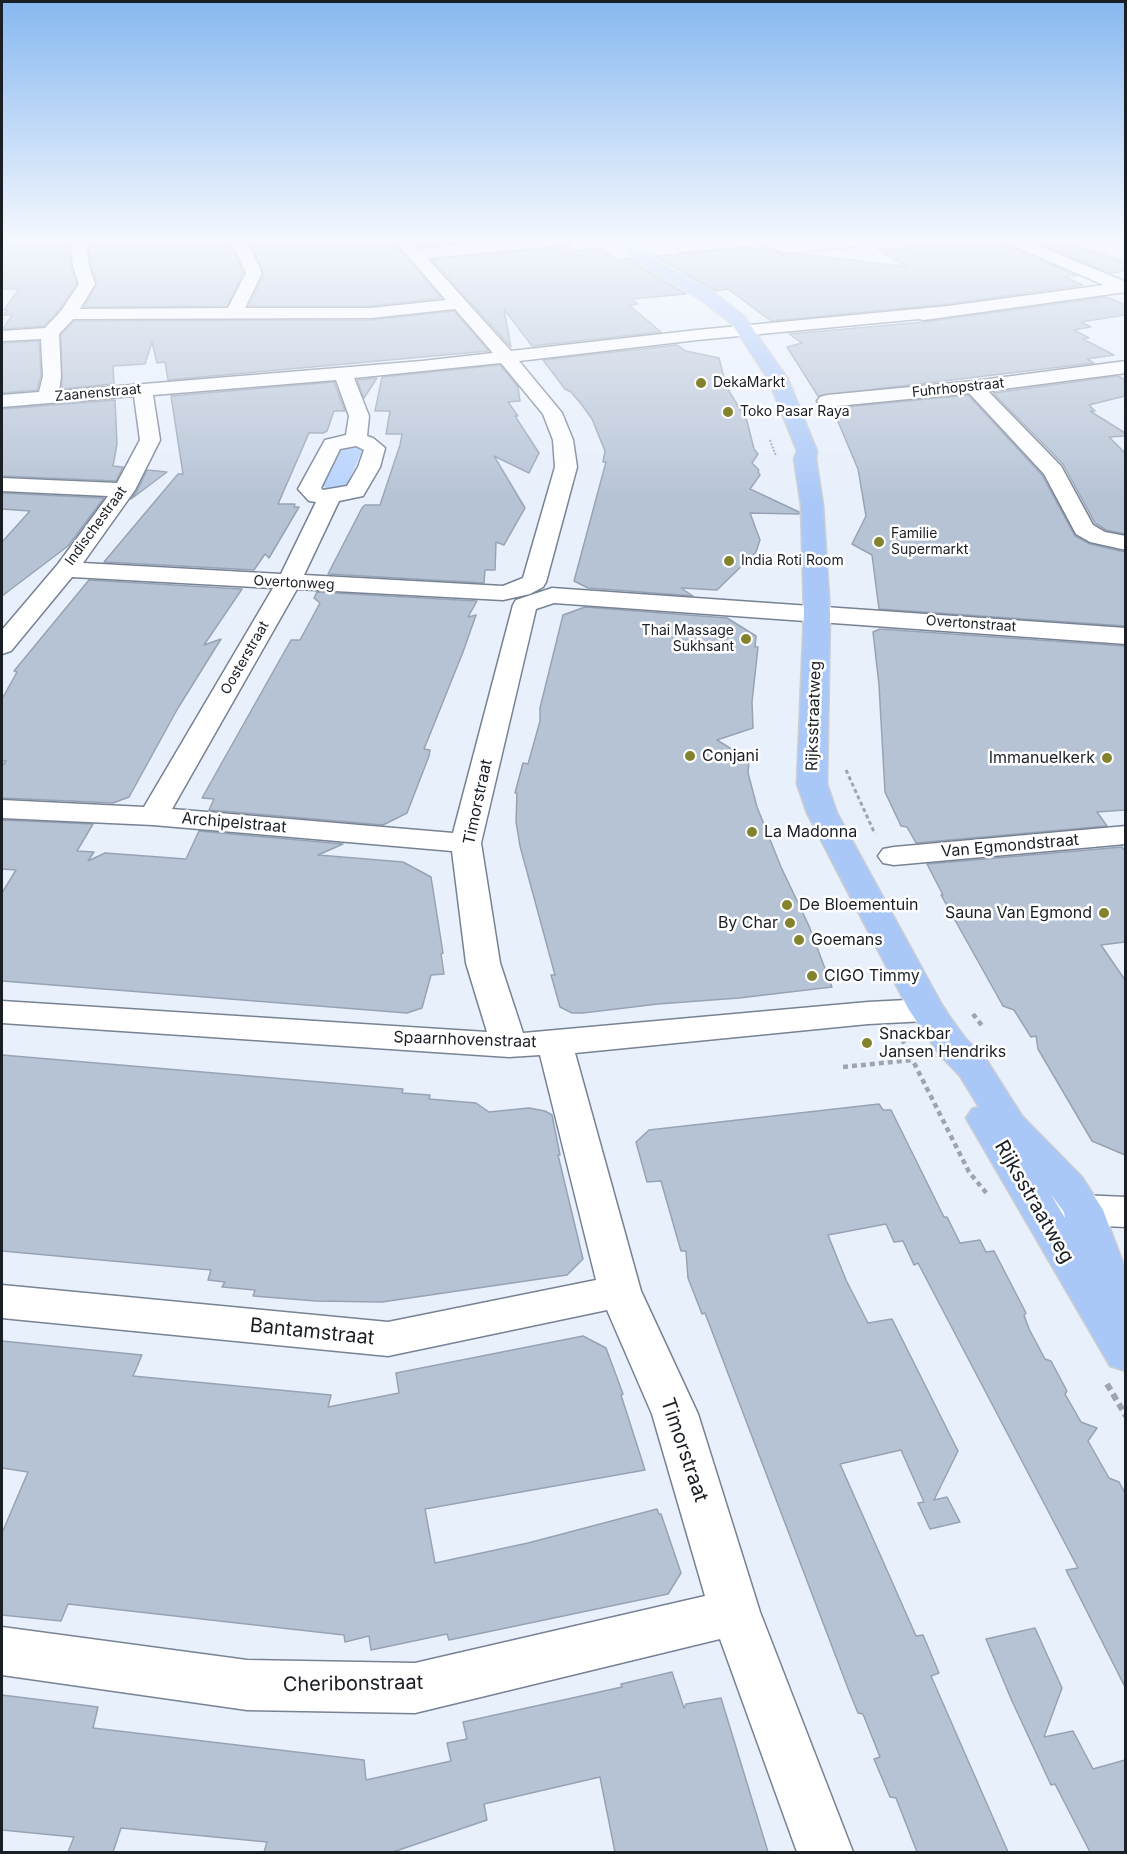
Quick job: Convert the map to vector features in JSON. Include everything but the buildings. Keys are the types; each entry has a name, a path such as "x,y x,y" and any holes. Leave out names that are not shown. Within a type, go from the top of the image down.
{"main road":[{"name":"Rijksstraatweg","path":"727,328 737,335 776,404 797,451 805,459 812,505 817,613 812,784 822,813 927,1010 968,1038 974,1068 1009,1125 1068,1187 1083,1210 1102,1266 1125,1315"},
{"name":"Rijksstraatweg","path":"968,1038 957,1071 1125,1354"}],"street":[{"path":"2,336 50,333 55,328"},
{"name":"Timorstraat","path":"479,328 552,413 563,440 566,467 534,582 525,605 466,843 483,963 509,1045"},
{"name":"Zaanenstraat","path":"2,401 143,390 193,378 343,374 578,354 802,328"},
{"path":"48,398 52,376 50,333"},
{"name":"Fuhrhopstraat","path":"827,401 974,387 1123,369"},
{"name":"Zaanenstraat","path":"52,376 72,374"},
{"path":"343,374 358,416 356,440"},
{"path":"974,387 1053,471 1084,529 1098,537 1125,543"},
{"name":"Indischestraat","path":"2,646 66,569 124,490 150,440 143,390"},
{"path":"356,440 366,442 375,448 369,467 355,491 330,497 317,496 309,489 332,444 356,440"},
{"path":"2,484 124,490"},
{"name":"Oosterstraat","path":"153,816 288,583 330,497"},
{"name":"Overtonweg","path":"66,569 288,583 552,595 817,613"},
{"name":"Overtonstraat","path":"817,613 1125,636"},
{"name":"Archipelstraat","path":"2,809 153,816 466,843"},
{"name":"Van Egmondstraat","path":"884,846 1125,835"},
{"name":"Spaarnhovenstraat","path":"2,1012 509,1045 555,1043 868,1013 927,1010"},
{"name":"Timorstraat","path":"555,1043 567,1097 620,1291 675,1414 735,1612 825,1852"},
{"path":"1037,1209 1125,1212"},
{"name":"Bantamstraat","path":"2,1302 388,1339 620,1291"},
{"name":"Cheribonstraat","path":"2,1652 247,1685 415,1688 735,1612"}],"path":[{"path":"846,769 884,846"},
{"path":"966,1009 968,1038"},
{"path":"843,1067 912,1060"}],"shaded area":[{"path":"350,446 363,449 346,487 328,490 323,486 342,448"}],"place":[{"name":"DekaMarkt","path":"701,383"},
{"name":"Toko Pasar Raya","path":"728,412"},
{"name":"Familie Supermarkt","path":"879,542"},
{"name":"India Roti Room","path":"729,561"},
{"name":"Thai Massage Sukhsant","path":"746,639"},
{"name":"Conjani","path":"690,756"},
{"name":"Immanuelkerk","path":"1107,758"},
{"name":"La Madonna","path":"752,832"},
{"name":"De Bloementuin","path":"787,905"},
{"name":"Sauna Van Egmond","path":"1104,913"},
{"name":"By Char","path":"790,923"},
{"name":"Goemans","path":"799,940"},
{"name":"CIGO Timmy","path":"812,976"},
{"name":"Snackbar Jansen Hendriks","path":"867,1043"}]}
